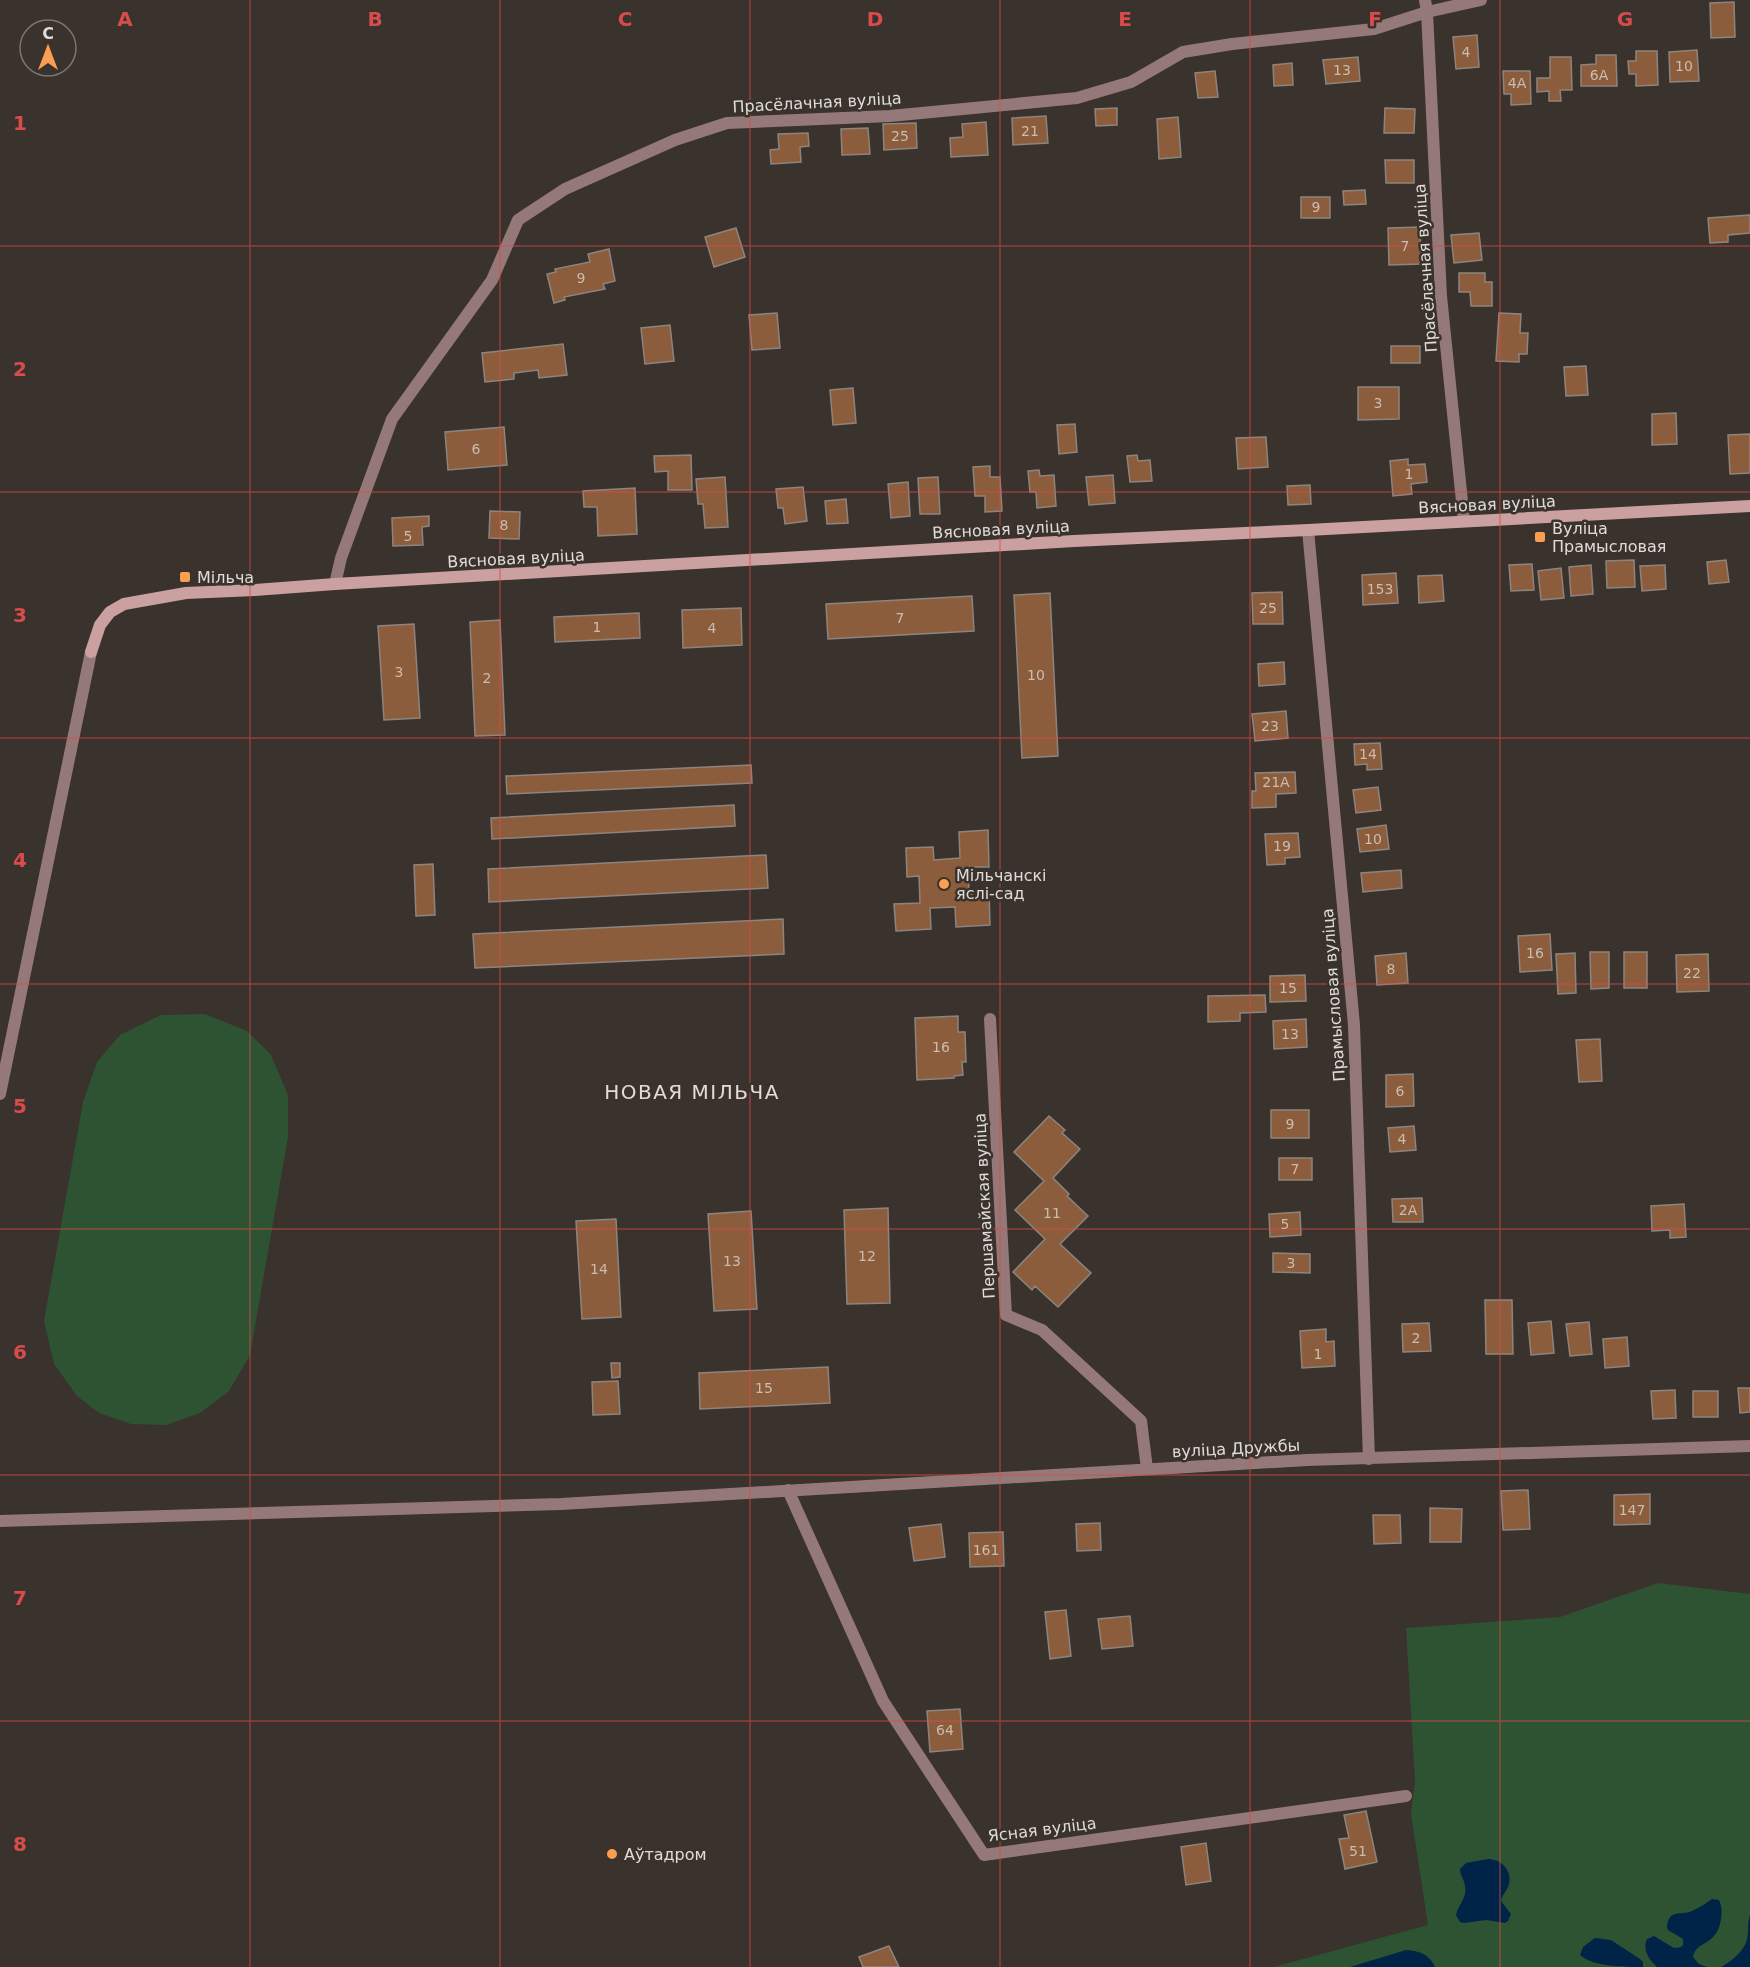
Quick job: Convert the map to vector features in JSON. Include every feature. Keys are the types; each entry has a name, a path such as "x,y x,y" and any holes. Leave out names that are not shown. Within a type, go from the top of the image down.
{"street":[{"name":"Прасёлачная вуліца","path":"335,584 341,558 393,419 492,280 518,220 565,189 675,140 727,123 890,116 1077,98 1131,82 1183,52 1232,44 1374,29 1426,6 1481,0"},
{"name":"Прасёлачная вуліца","path":"1426,6 1441,296 1464,521"},
{"name":"Вясновая вуліца","path":"0,1094 91,652 99,625 110,612 124,604 186,592 255,590 1074,541 1750,506"},
{"name":"Прамысловая вуліца","path":"1308,530 1354,1026 1369,1459"},
{"name":"Першамайская вуліца","path":"990,1019 1006,1315 1042,1330 1141,1421 1147,1469"},
{"name":"вуліца Дружбы","path":"0,1521 549,1504 1307,1460 1750,1446"},
{"name":"Ясная вуліца","path":"788,1490 883,1701 984,1855 1406,1796"}],"green space":[{"path":"205,1014 247,1031 271,1055 288,1095 288,1137 250,1355 229,1391 200,1413 166,1425 131,1424 99,1413 77,1396 54,1364 44,1321 83,1102 97,1062 120,1035 161,1015"},
{"path":"1658,1583 1750,1594 1750,1967 1274,1967 1428,1925 1411,1814 1415,1781 1406,1628 1560,1617"}],"water":[{"path":"1488,1859 1498,1861 1506,1867 1508,1872 1508,1887 1501,1901 1511,1914 1508,1921 1505,1923 1486,1920 1460,1922 1456,1915 1464,1898 1465,1885 1460,1869 1466,1863"},
{"path":"1712,1899 1719,1900 1721,1905 1719,1928 1711,1939 1698,1948 1693,1957 1699,1964 1707,1967 1657,1967 1646,1951 1647,1939 1654,1936 1674,1948 1681,1947 1683,1939 1668,1930 1670,1917 1694,1910"},
{"path":"1750,1915 1750,1967 1721,1967 1733,1959 1744,1947"},
{"path":"1595,1938 1611,1940 1640,1959 1643,1967 1610,1966 1593,1962 1580,1955 1583,1947"},
{"path":"1406,1950 1424,1954 1435,1967 1350,1967"}],"building":[{"path":"1734,2 1735,37 1711,38 1710,3"},
{"path":"1477,35 1479,67 1456,69 1453,37"},
{"path":"1697,50 1699,81 1670,82 1669,52"},
{"path":"1636,51 1657,51 1658,85 1636,86 1636,74 1629,74 1628,61 1636,61"},
{"path":"1596,55 1616,55 1617,86 1581,86 1581,65 1596,64"},
{"path":"1358,57 1360,81 1326,84 1323,60"},
{"path":"1550,57 1571,57 1572,90 1560,90 1561,101 1549,101 1549,91 1537,92 1537,78 1550,78"},
{"path":"1292,63 1293,85 1274,86 1273,65"},
{"path":"1215,71 1218,97 1198,98 1195,73"},
{"path":"1503,71 1530,71 1531,104 1511,105 1511,94 1504,94"},
{"path":"1117,108 1117,125 1096,126 1095,109"},
{"path":"1385,108 1415,109 1414,133 1384,133"},
{"path":"1046,116 1048,143 1013,145 1012,118"},
{"path":"1178,117 1181,157 1159,159 1157,119"},
{"path":"986,122 988,155 951,157 950,138 963,137 962,124"},
{"path":"916,123 917,148 884,150 883,124"},
{"path":"868,128 870,154 842,155 841,129"},
{"path":"808,133 809,146 800,147 801,162 771,164 770,150 779,149 778,134"},
{"path":"1385,160 1414,160 1414,183 1386,183"},
{"path":"1365,190 1366,204 1344,205 1343,191"},
{"path":"1301,197 1330,197 1330,218 1301,218"},
{"path":"1750,215 1750,233 1728,235 1728,242 1710,243 1708,218"},
{"path":"1420,227 1421,264 1389,265 1388,228"},
{"path":"736,228 745,257 714,267 705,237"},
{"path":"1479,233 1482,260 1454,263 1451,235"},
{"path":"609,249 615,281 603,284 605,289 564,297 565,300 554,303 547,274 556,272 555,269 590,262 588,254"},
{"path":"1459,273 1485,273 1485,282 1492,282 1492,306 1471,306 1470,292 1459,292"},
{"path":"777,313 780,348 752,350 749,315"},
{"path":"1499,313 1521,314 1520,333 1528,333 1527,354 1519,354 1519,362 1496,361"},
{"path":"670,325 674,361 645,364 641,328"},
{"path":"563,344 567,375 539,378 538,370 514,373 514,379 485,382 482,353"},
{"path":"1391,346 1420,346 1420,363 1391,363"},
{"path":"1586,366 1588,395 1566,396 1564,367"},
{"path":"1358,387 1399,387 1399,419 1358,420"},
{"path":"853,388 856,423 833,425 830,390"},
{"path":"1676,413 1677,444 1652,445 1652,414"},
{"path":"1075,424 1077,452 1059,454 1057,425"},
{"path":"504,427 507,465 448,470 445,432"},
{"path":"1750,434 1750,473 1730,474 1728,435"},
{"path":"1266,437 1268,467 1238,469 1236,438"},
{"path":"691,455 692,490 668,490 668,471 655,472 654,456"},
{"path":"1137,455 1138,461 1150,460 1152,481 1130,482 1127,456"},
{"path":"1408,459 1408,465 1425,464 1427,482 1411,484 1412,494 1393,496 1390,461"},
{"path":"990,466 990,477 1000,477 1002,511 985,512 985,496 975,496 973,467"},
{"path":"1039,470 1040,476 1054,475 1056,506 1037,508 1036,492 1030,492 1028,471"},
{"path":"1113,475 1115,503 1089,505 1086,477"},
{"path":"725,477 728,527 705,528 703,504 698,504 696,479"},
{"path":"938,477 940,514 920,514 918,478"},
{"path":"908,482 910,516 891,518 888,484"},
{"path":"1310,485 1311,504 1288,505 1287,486"},
{"path":"803,487 807,521 785,524 783,508 778,508 776,489"},
{"path":"635,488 637,534 598,536 597,507 584,507 583,491"},
{"path":"846,499 848,523 827,524 825,501"},
{"path":"490,511 520,512 519,539 489,538"},
{"path":"429,516 429,526 422,527 423,545 393,546 392,518"},
{"path":"1634,560 1635,587 1607,588 1606,561"},
{"path":"1726,560 1729,582 1709,584 1707,562"},
{"path":"1532,564 1534,590 1511,591 1509,565"},
{"path":"1591,565 1593,594 1571,596 1569,567"},
{"path":"1665,565 1666,589 1642,591 1640,566"},
{"path":"1561,568 1564,598 1541,600 1538,571"},
{"path":"1396,573 1398,603 1363,605 1362,575"},
{"path":"1442,575 1444,601 1419,603 1418,576"},
{"path":"1282,592 1283,624 1253,624 1252,593"},
{"path":"1050,593 1058,756 1022,758 1014,595"},
{"path":"972,596 974,631 828,639 826,604"},
{"path":"741,608 742,645 683,648 682,610"},
{"path":"639,613 640,638 555,642 554,617"},
{"path":"500,620 505,735 475,736 470,622"},
{"path":"414,624 420,718 384,720 378,626"},
{"path":"1284,662 1285,684 1259,686 1258,664"},
{"path":"1286,711 1288,738 1255,741 1252,714"},
{"path":"1380,743 1382,769 1367,770 1367,764 1355,765 1354,744"},
{"path":"751,765 752,783 507,794 506,776"},
{"path":"1295,772 1296,793 1276,794 1276,807 1252,808 1252,791 1256,791 1255,773"},
{"path":"1378,787 1381,810 1356,813 1353,790"},
{"path":"734,805 735,826 492,839 491,818"},
{"path":"1386,825 1389,849 1360,852 1357,829"},
{"name":"Мільчанскі яслі-сад","path":"988,830 989,867 968,867 969,892 989,891 990,925 956,927 955,907 930,908 931,929 896,931 894,904 920,903 919,876 907,877 906,848 933,847 934,860 960,858 959,832"},
{"path":"1298,833 1300,857 1285,858 1285,864 1267,865 1265,834"},
{"path":"766,855 768,888 489,902 488,869"},
{"path":"433,864 435,915 416,916 414,865"},
{"path":"1401,870 1402,888 1363,892 1361,873"},
{"path":"783,919 784,954 475,968 473,934"},
{"path":"1550,934 1552,970 1520,972 1518,936"},
{"path":"1590,952 1609,952 1609,988 1591,989"},
{"path":"1624,952 1647,952 1647,988 1624,988"},
{"path":"1406,953 1408,983 1377,985 1375,956"},
{"path":"1575,953 1576,993 1558,994 1556,954"},
{"path":"1708,954 1709,991 1677,992 1676,955"},
{"path":"1305,975 1306,1001 1270,1002 1270,976"},
{"path":"1265,995 1266,1012 1240,1013 1240,1021 1208,1022 1208,996"},
{"path":"958,1016 958,1032 965,1032 966,1062 962,1062 963,1075 954,1076 954,1078 917,1080 915,1018"},
{"path":"1306,1019 1307,1047 1274,1049 1273,1021"},
{"path":"1600,1039 1602,1081 1579,1082 1576,1040"},
{"path":"1413,1074 1414,1106 1386,1107 1386,1075"},
{"path":"1271,1110 1309,1110 1309,1138 1271,1138"},
{"path":"1049,1116 1065,1130 1062,1133 1080,1149 1053,1178 1069,1194 1067,1196 1088,1216 1060,1244 1091,1273 1058,1307 1035,1286 1032,1290 1013,1272 1045,1239 1015,1210 1044,1181 1014,1152"},
{"path":"1414,1126 1416,1150 1390,1152 1388,1128"},
{"path":"1279,1158 1312,1158 1312,1180 1279,1180"},
{"path":"1422,1198 1423,1222 1393,1222 1392,1199"},
{"path":"1684,1204 1686,1237 1670,1238 1670,1230 1652,1231 1651,1206"},
{"path":"888,1208 890,1303 847,1304 844,1210"},
{"path":"751,1211 757,1309 714,1311 708,1214"},
{"path":"1300,1212 1301,1235 1270,1237 1269,1214"},
{"path":"616,1219 621,1317 582,1319 576,1221"},
{"path":"1273,1253 1310,1254 1310,1273 1273,1272"},
{"path":"1485,1300 1512,1300 1513,1354 1486,1354"},
{"path":"1551,1321 1554,1353 1531,1355 1528,1323"},
{"path":"1589,1322 1592,1354 1570,1356 1566,1324"},
{"path":"1429,1323 1431,1351 1403,1352 1402,1324"},
{"path":"1326,1329 1326,1342 1334,1341 1335,1366 1302,1368 1300,1331"},
{"path":"1627,1337 1629,1366 1605,1368 1603,1339"},
{"path":"611,1363 620,1363 620,1377 612,1378"},
{"path":"828,1367 830,1403 700,1409 699,1373"},
{"path":"618,1381 620,1414 593,1415 592,1382"},
{"path":"1738,1388 1750,1388 1750,1412 1740,1413"},
{"path":"1675,1390 1676,1418 1653,1419 1651,1391"},
{"path":"1693,1391 1718,1391 1718,1417 1693,1417"},
{"path":"1528,1490 1530,1529 1503,1530 1501,1491"},
{"path":"1650,1494 1650,1524 1614,1525 1614,1495"},
{"path":"1430,1508 1462,1509 1461,1542 1430,1542"},
{"path":"1373,1515 1400,1515 1401,1543 1374,1544"},
{"path":"1100,1523 1101,1550 1077,1551 1076,1524"},
{"path":"941,1524 945,1557 914,1561 909,1528"},
{"path":"1003,1532 1004,1566 970,1567 969,1533"},
{"path":"1066,1610 1071,1656 1050,1659 1045,1612"},
{"path":"1130,1616 1133,1646 1102,1649 1098,1619"},
{"path":"960,1709 963,1749 930,1752 927,1711"},
{"path":"1366,1811 1377,1862 1345,1869 1339,1839 1349,1838 1344,1815"},
{"path":"1206,1843 1211,1881 1186,1885 1181,1847"},
{"path":"889,1946 899,1967 863,1967 859,1957"}],"place":[{"name":"Вуліца Прамысловая","path":"1540,537"},
{"name":"Мільча","path":"185,577"},
{"name":"Мільчанскі яслі-сад","path":"944,884"},
{"name":"Аўтадром","path":"612,1854"}],"district":[{"name":"НОВАЯ МІЛЬЧА","path":"692,1092"}]}
